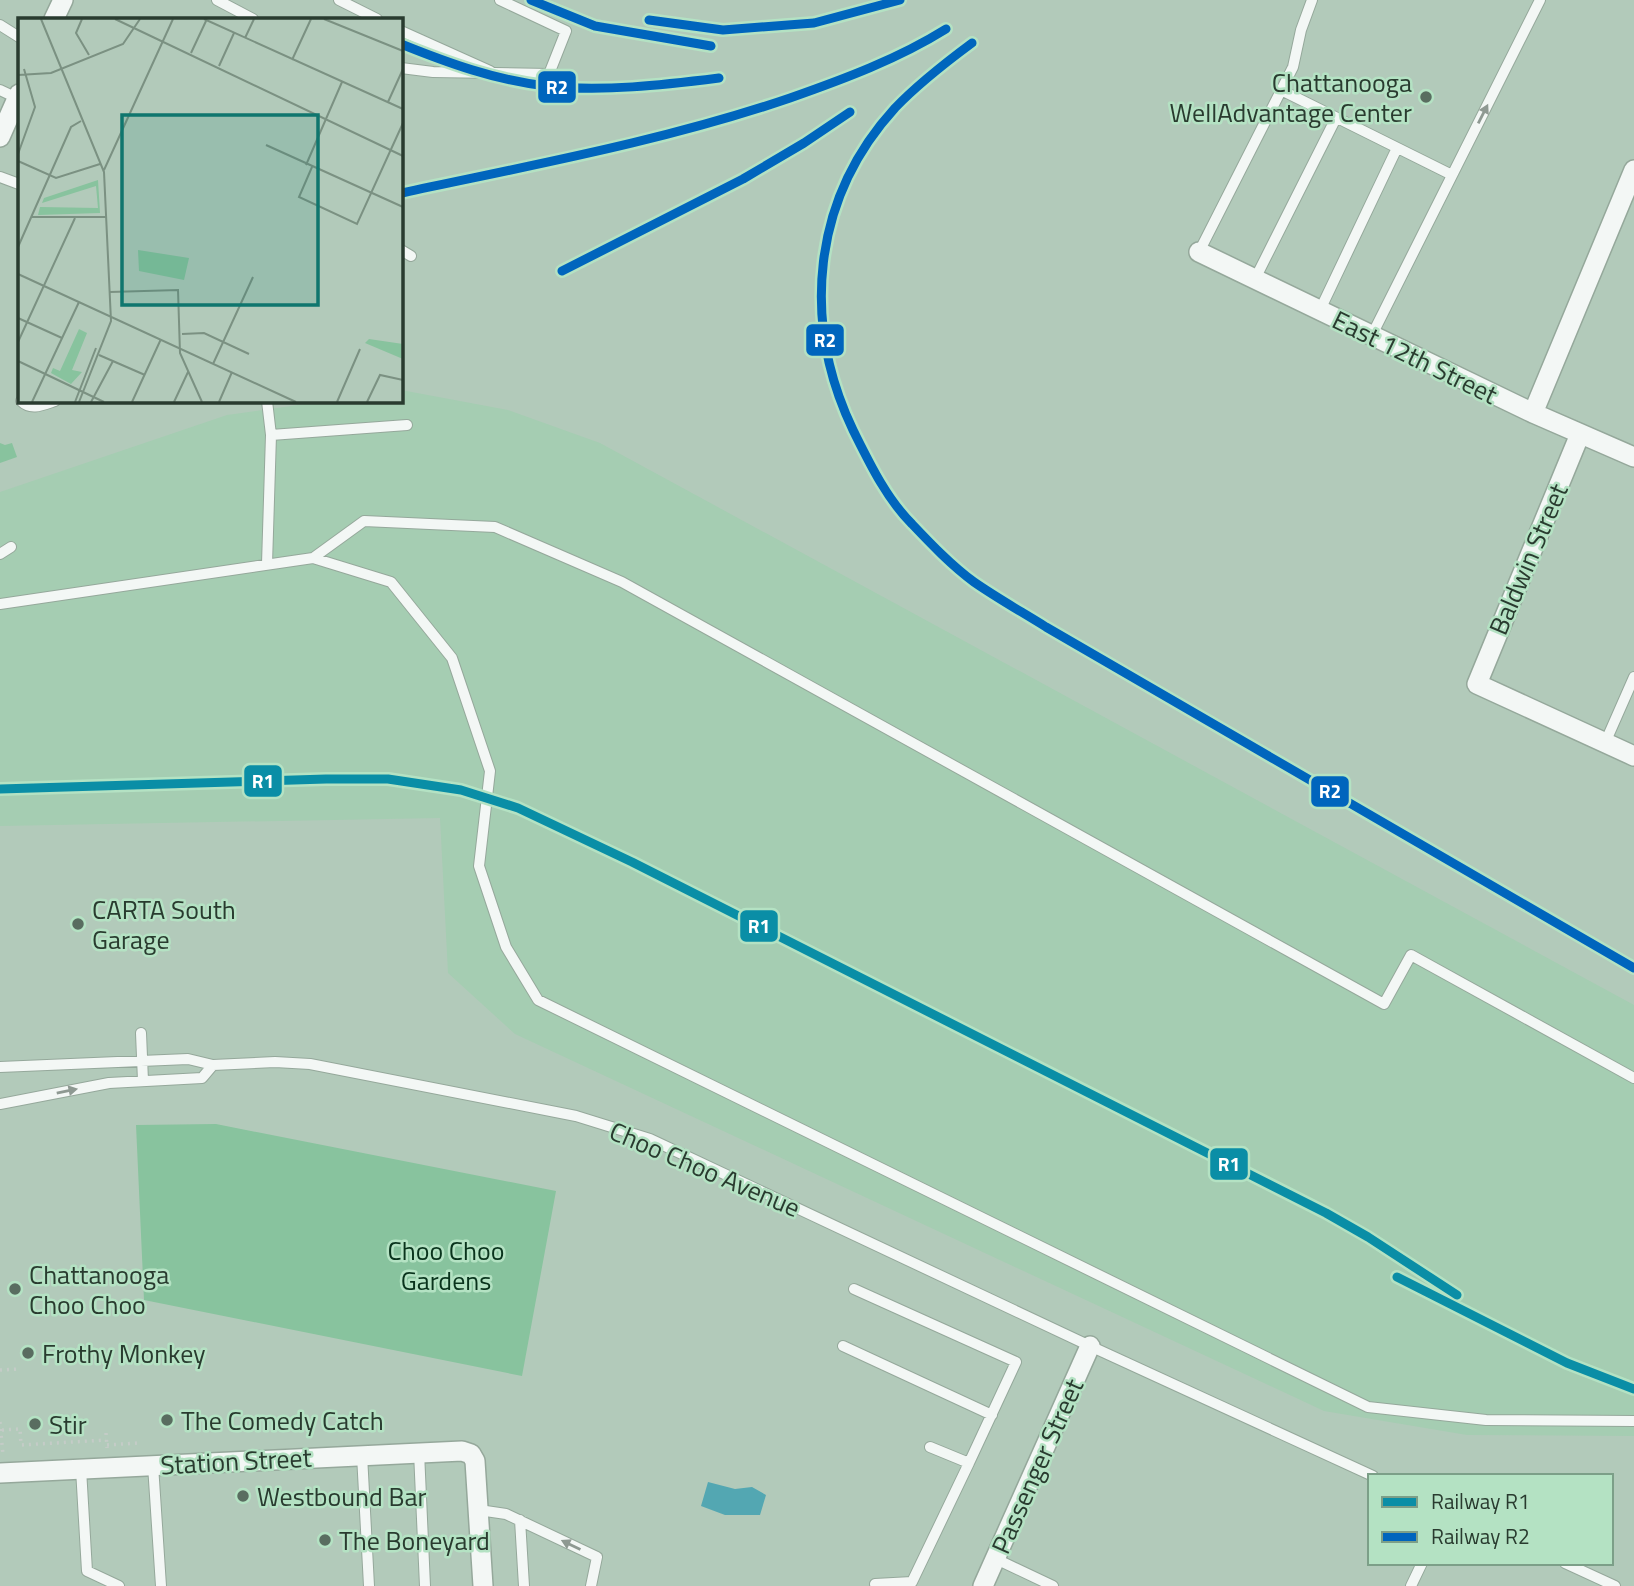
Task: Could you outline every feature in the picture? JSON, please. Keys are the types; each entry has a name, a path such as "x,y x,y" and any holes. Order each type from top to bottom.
{"street":[{"path":"54,18 63,0"},
{"path":"0,136 12,94"},
{"path":"1533,413 1634,170"},
{"name":"East 12th Street","path":"1199,252 1533,413 1634,457"},
{"name":"Baldwin Street","path":"1580,434 1476,684 1605,743"},
{"path":"1605,743 1634,756"},
{"name":"Passenger Street","path":"983,1586 1090,1346"},
{"name":"Station Street","path":"0,1473 450,1450 471,1454 477,1471 479,1510"},
{"path":"479,1510 484,1586"}],"lane":[{"path":"217,0 251,18"},
{"path":"339,0 375,18"},
{"path":"402,68 433,72 549,74 566,31 500,0"},
{"path":"1199,252 1293,67 1301,30 1312,0"},
{"path":"1372,335 1540,0"},
{"path":"0,25 18,36"},
{"path":"402,31 495,73"},
{"path":"1281,90 1452,175"},
{"path":"1255,279 1336,118"},
{"path":"1320,310 1397,148"},
{"path":"0,177 18,184"},
{"path":"402,251 411,256"},
{"path":"23,402 38,407 52,402"},
{"path":"267,402 271,435 267,564"},
{"path":"271,435 407,425"},
{"path":"313,558 364,521 495,527 622,582 1384,1004 1411,955 1634,1078"},
{"path":"0,554 11,547"},
{"path":"0,604 313,558 390,582 452,658 490,771 479,866 506,947 538,1000 1368,1407 1486,1420 1634,1421"},
{"path":"1605,743 1634,677"},
{"path":"141,1033 143,1081"},
{"name":"Choo Choo Avenue","path":"0,1067 188,1059 213,1065 275,1062 310,1064 576,1116 650,1139 1369,1474"},
{"name":"Choo Choo Avenue","path":"0,1104 101,1084 202,1078 213,1065"},
{"path":"854,1289 1016,1362 912,1582 875,1584"},
{"path":"844,1346 992,1415"},
{"path":"930,1447 969,1463"},
{"path":"419,1451 425,1586"},
{"path":"362,1455 369,1586"},
{"path":"153,1465 161,1586"},
{"path":"81,1469 87,1571 97,1581 119,1586"},
{"path":"479,1510 506,1514 597,1557 592,1586"},
{"path":"520,1520 524,1586"},
{"path":"996,1559 1047,1585"},
{"path":"1411,1586 1421,1565"},
{"path":"1569,1565 1615,1586"}],"path":[{"path":"0,1370 19,1369"},
{"path":"0,1422 2,1448"},
{"path":"2,1430 21,1429 21,1445 138,1443"},
{"path":"99,1450 107,1449 106,1433"}],"shaded area":[{"path":"402,390 508,410 600,443 1634,1005 1634,1436 1467,1435 1324,1411 515,1034 448,973 440,818 0,826 0,492 227,415 319,402 402,402"}],"green space":[{"path":"0,443 12,443 17,457 0,463"},
{"name":"Choo Choo Gardens","path":"216,1124 556,1191 522,1376 144,1300 136,1125"}],"water":[{"path":"708,1482 735,1489 752,1487 766,1495 760,1515 725,1515 701,1506"}],"rail line":[{"name":"R2","path":"531,0 595,26 711,46"},
{"name":"R2","path":"649,20 723,30 814,23 900,0"},
{"name":"R2","path":"402,193 598,151 742,113 870,68 946,29"},
{"name":"R2","path":"972,43 904,99 867,143 846,181 832,221 823,262 822,304 826,346 836,389 859,442 894,503 950,562 992,594 1634,968"},
{"name":"R2","path":"402,44 472,70 508,80 546,86 611,88 719,78"},
{"name":"R2","path":"562,271 743,179 850,112"},
{"name":"R1","path":"0,789 388,779 461,790 518,808 632,862 1326,1213 1457,1295"},
{"name":"R1","path":"1397,1277 1567,1363 1634,1389"}],"place":[{"name":"Chattanooga WellAdvantage Center","path":"1426,97"},
{"name":"CARTA South Garage","path":"78,924"},
{"name":"Chattanooga Choo Choo","path":"15,1289"},
{"name":"Frothy Monkey","path":"28,1353"},
{"name":"The Comedy Catch","path":"167,1420"},
{"name":"Stir","path":"35,1424"},
{"name":"Westbound Bar","path":"243,1496"},
{"name":"The Boneyard","path":"325,1540"}]}
